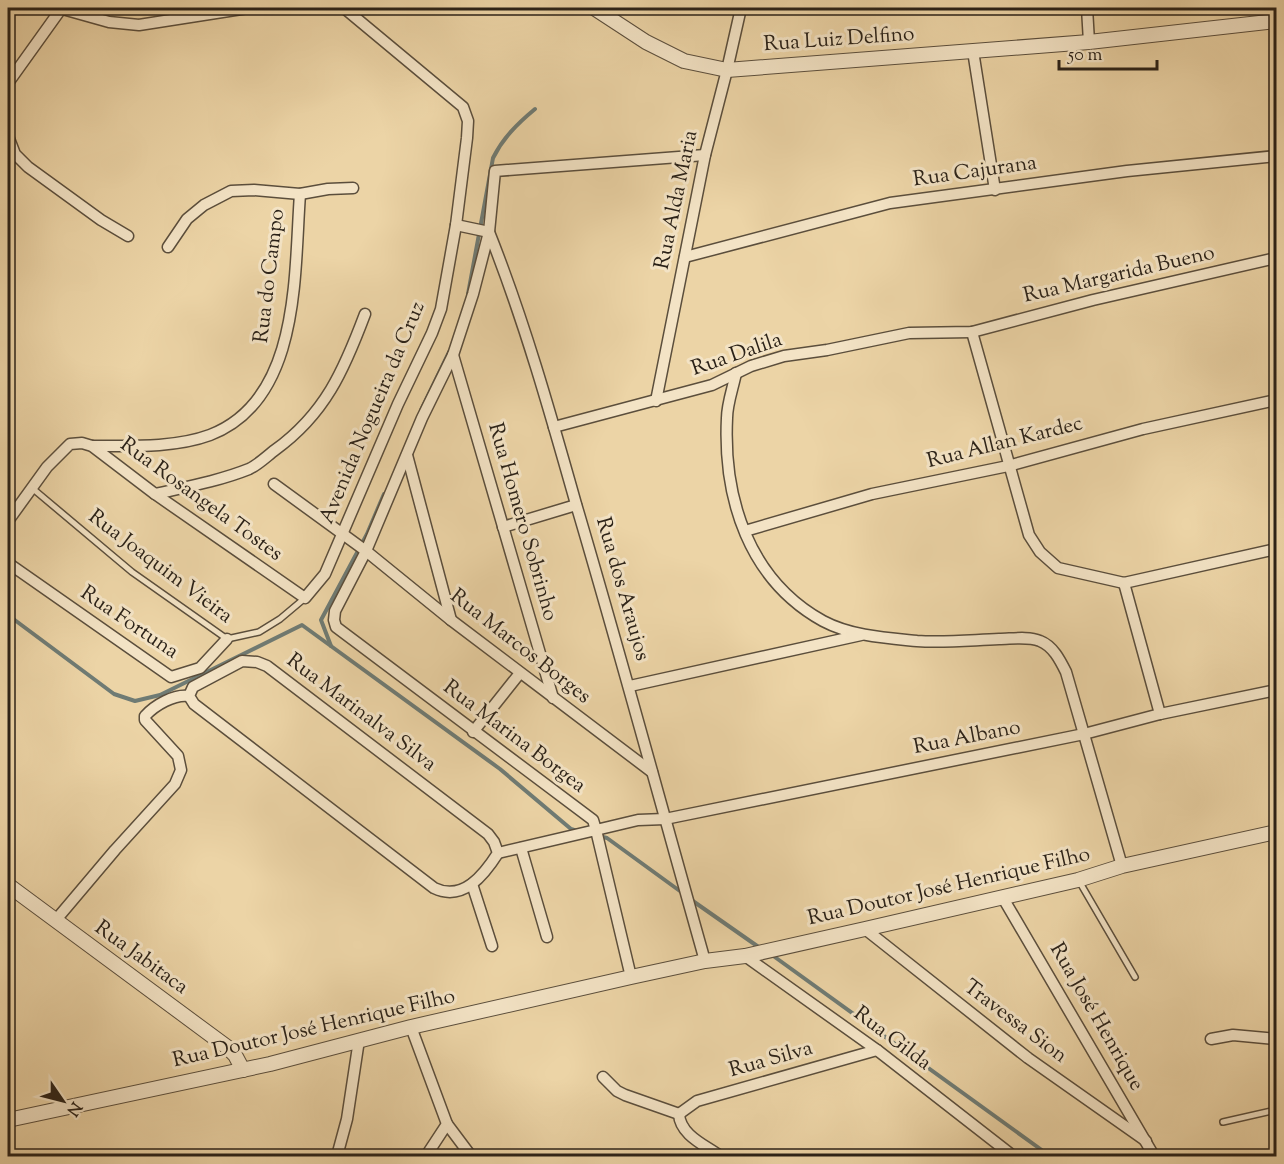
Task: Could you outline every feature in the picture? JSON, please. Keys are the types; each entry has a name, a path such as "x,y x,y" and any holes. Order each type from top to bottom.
{"street":[{"path":"8,83 60,8 108,22 139,25 248,8"},
{"name":"Avenida Nogueira da Cruz","path":"306,598 325,574 441,309 459,225 467,138 468,121 464,107 344,8"},
{"name":"Rua Luiz Delfino","path":"594,8 646,42 684,61 728,70 1089,42 1276,21"},
{"name":"Rua Alda Maria","path":"656,401 705,155 728,70 741,8"},
{"path":"1087,8 1089,42"},
{"path":"973,51 995,190"},
{"path":"8,136 15,154 28,167 101,220 128,236"},
{"path":"365,550 422,418 453,356 473,294 495,171 705,155"},
{"name":"Rua Cajurana","path":"685,256 890,203 1127,171 1276,156"},
{"name":"Rua do Campo","path":"168,247 187,219 204,205 231,191 254,190 300,194 328,189 353,188"},
{"name":"Rua do Campo","path":"92,446 149,446 209,435 238,421 266,389 285,343 290,315 300,194"},
{"path":"459,225 486,231"},
{"name":"Rua dos Araujos","path":"486,231 514,295 554,427 630,686 705,961"},
{"name":"Rua Margarida Bueno","path":"972,332 1082,302 1276,258"},
{"path":"155,494 218,479 251,468 291,438 310,420 338,379 365,314"},
{"path":"972,332 1029,535 1040,552 1058,568 1124,583 1276,549"},
{"name":"Rua Dalila","path":"554,427 712,385 751,366 784,356 827,350 909,333 972,332"},
{"name":"Rua Homero Sobrinho","path":"453,356 553,698"},
{"path":"736,373 727,417 730,489 745,531 761,565 799,604 824,622 862,635 919,641 1019,638 1039,640 1048,646 1058,657 1066,672 1122,866"},
{"name":"Rua Allan Kardec","path":"745,531 872,494 1008,466 1143,429 1276,400"},
{"name":"Rua Rosangela Tostes","path":"32,488 47,467 70,444 82,443 92,446 155,494 306,598"},
{"path":"406,455 451,620"},
{"name":"Rua Marcos Borges","path":"274,484 365,550 451,620 652,772"},
{"path":"8,521 32,488"},
{"path":"503,527 576,505"},
{"name":"Rua Marina Borgea","path":"365,550 335,611 336,627 593,820 592,834"},
{"name":"Rua Fortuna","path":"8,563 171,677 200,668 227,639"},
{"path":"1124,583 1160,714"},
{"path":"630,686 862,635"},
{"name":"Rua Marinalva Silva","path":"189,696 193,687 242,661 257,662 267,666 488,834 498,853"},
{"path":"473,732 520,673"},
{"name":"Rua Albano","path":"665,819 1083,734 1160,714 1276,690"},
{"path":"56,921 115,850 175,784 181,770 178,756 145,720 145,716 150,711 174,697 189,696 198,707 434,888 445,893 451,893 472,884 485,873 498,853 592,834 638,820 665,819"},
{"name":"Rua Doutor José Henrique Filho","path":"11,1116 243,1070 411,1027 705,961 766,952 1078,880 1122,866 1276,832"},
{"path":"592,834 631,977"},
{"path":"521,848 547,937"},
{"path":"472,884 492,946"},
{"name":"Rua Jabitaca","path":"8,885 227,1047 235,1055 243,1070"},
{"name":"Rua José Henrique","path":"1003,898 1154,1156"},
{"name":"Travessa Sion","path":"865,929 1028,1058 1146,1142"},
{"name":"Rua Gilda","path":"745,956 877,1050 1010,1154"},
{"path":"411,1027 447,1124 471,1156"},
{"path":"1211,1039 1233,1035 1276,1039"},
{"path":"336,1156 347,1119 359,1040"},
{"name":"Rua Silva","path":"679,1114 697,1101 877,1050"},
{"path":"603,1077 617,1091 625,1095 679,1114 683,1130 720,1156"},
{"path":"426,1156 447,1124"},
{"path":"996,1156 1010,1154"}],"lane":[{"name":"Rua Joaquim Vieira","path":"32,488 132,572 227,639 259,632 306,598"},
{"path":"1078,880 1135,976"},
{"path":"1223,1122 1276,1110"}],"waterway":[{"path":"468,294 493,158 511,132 535,109"},
{"path":"421,410 449,352"},
{"path":"331,646 321,620 367,534 384,494"},
{"path":"8,615 114,694 135,701 160,695 302,625 500,769 571,829 577,831"},
{"path":"599,836 607,838 684,894"},
{"path":"690,899 760,948"},
{"path":"772,955 1050,1156"}]}
